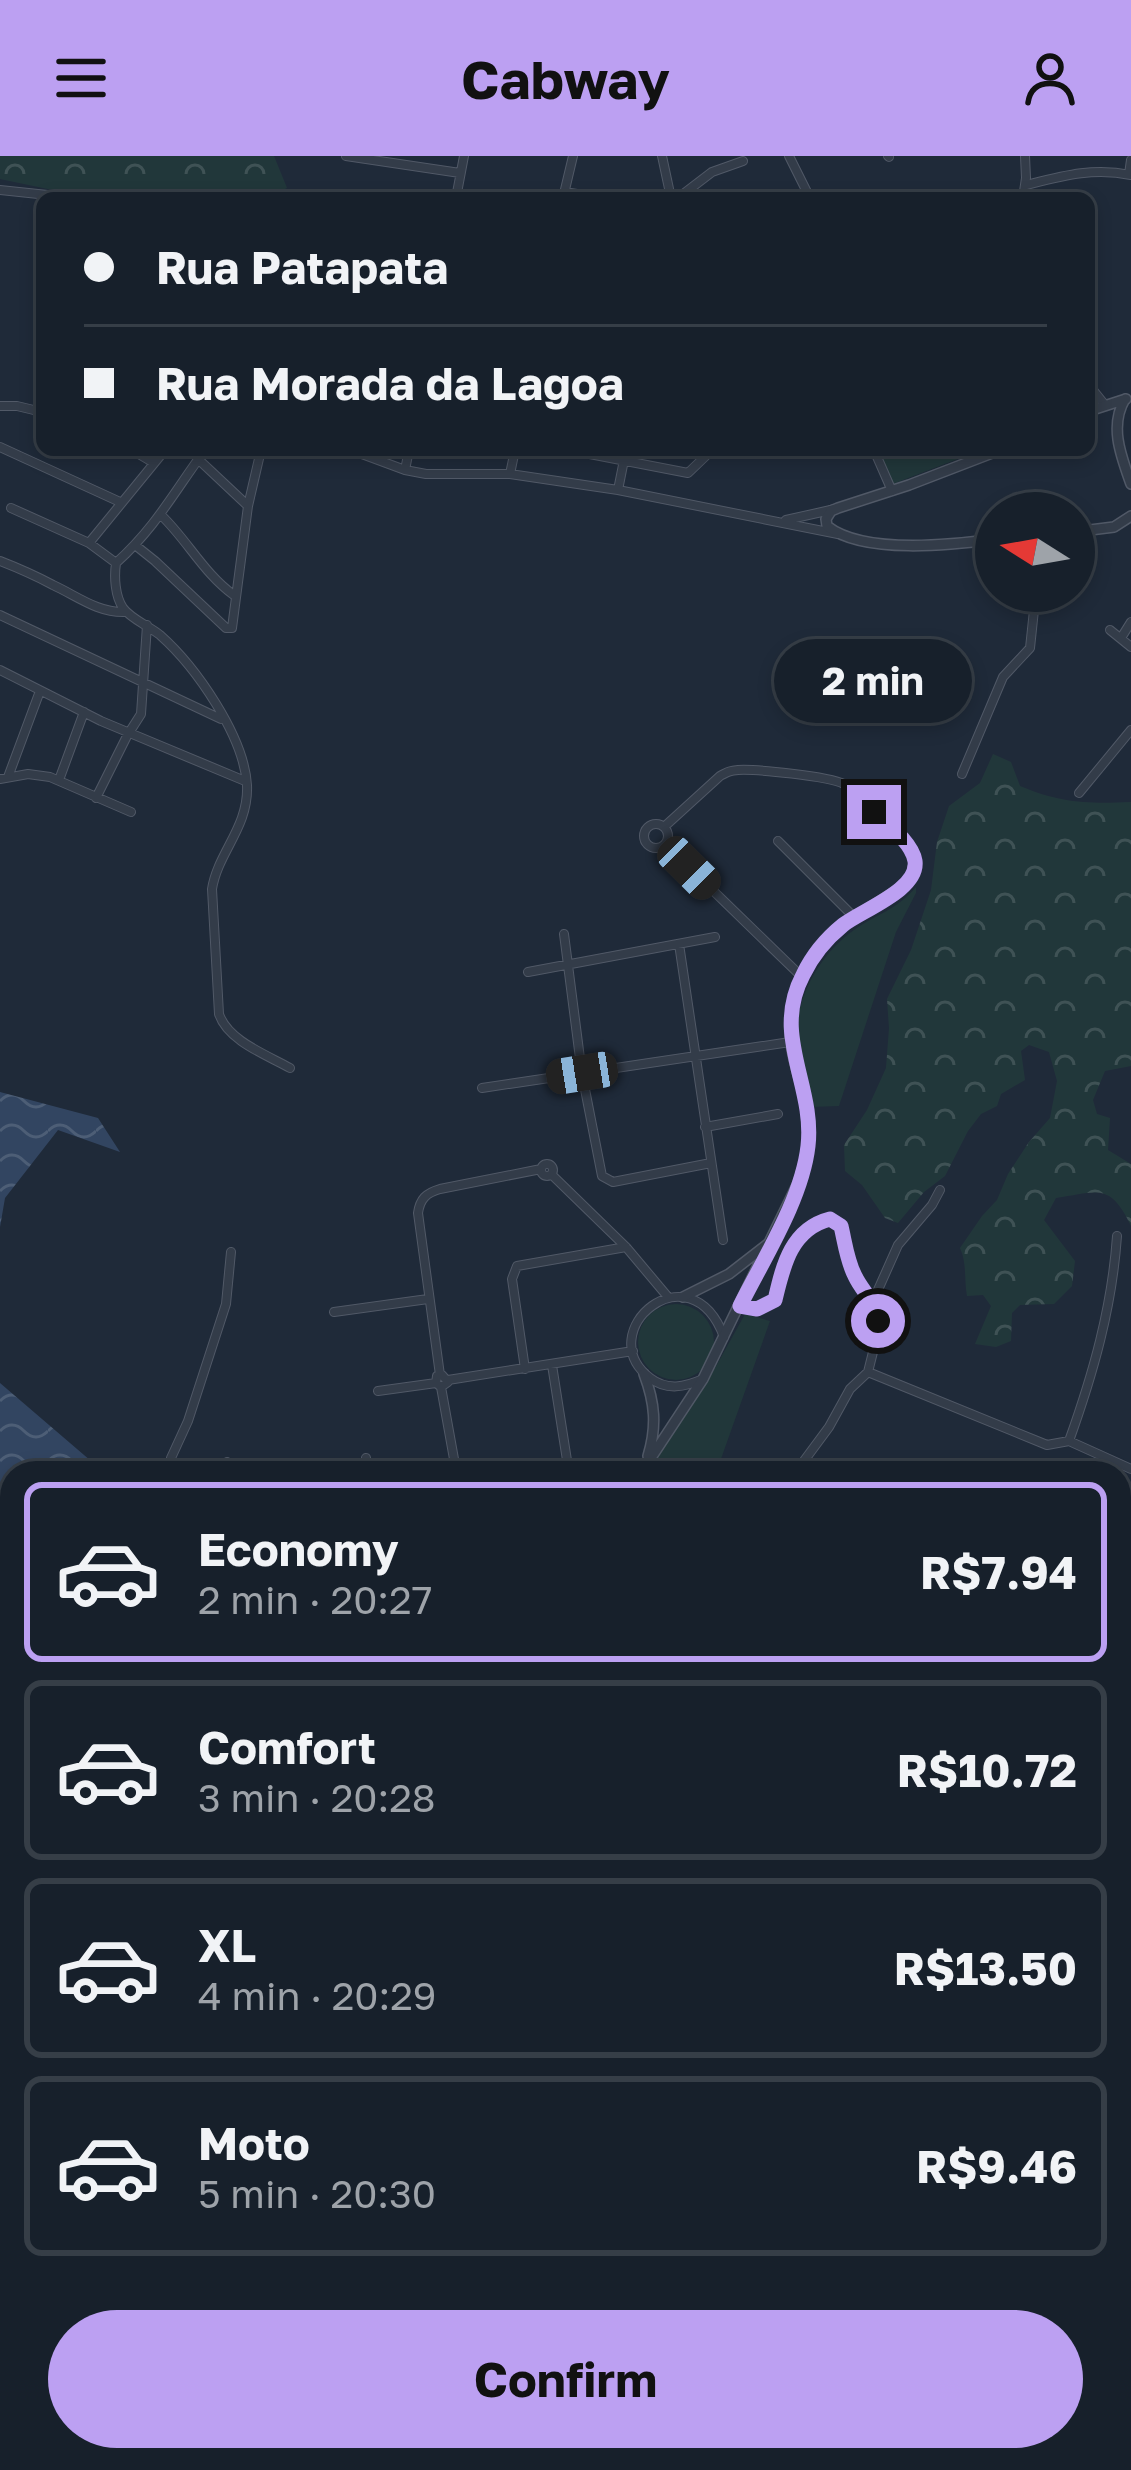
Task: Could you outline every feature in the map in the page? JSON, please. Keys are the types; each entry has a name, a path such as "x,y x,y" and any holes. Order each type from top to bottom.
{"street":[{"path":"346,156 460,173"},
{"path":"457,192 464,156"},
{"path":"565,192 573,156"},
{"path":"662,156 672,192"},
{"path":"789,156 807,192"},
{"path":"1024,192 1025,156"},
{"path":"1026,185 1076,172 1130,175 1131,160"},
{"path":"682,192 712,172 743,161"},
{"path":"0,190 36,194"},
{"path":"1095,393 1105,405"},
{"path":"1095,409 1128,398"},
{"path":"1128,398 1120,407 1117,428 1131,484"},
{"path":"0,406 36,411"},
{"path":"0,447 120,502"},
{"path":"142,456 154,463"},
{"path":"89,543 159,456"},
{"path":"126,612 116,587 116,563 160,515 200,456"},
{"path":"135,545 229,629 260,456"},
{"path":"367,456 426,474 510,474 618,490 895,544 975,541"},
{"path":"405,470 408,456"},
{"path":"510,474 513,456"},
{"path":"596,456 688,473 706,456"},
{"path":"618,490 625,456"},
{"path":"877,456 892,491"},
{"path":"778,522 892,491 984,456"},
{"path":"198,459 248,506"},
{"path":"11,508 89,543 116,563"},
{"path":"838,508 826,519 838,534"},
{"path":"160,515 216,583 236,597"},
{"path":"1095,529 1130,520"},
{"path":"0,561 103,610 126,612 147,625 190,666 224,721 239,750 247,782 240,828 212,889 219,1014 232,1033 290,1068"},
{"path":"962,774 1003,677 1030,648 1034,612"},
{"path":"0,615 224,721"},
{"path":"1121,638 1131,622"},
{"path":"96,798 139,722 147,625"},
{"path":"1110,630 1131,647"},
{"path":"0,670 247,782"},
{"path":"4,778 40,692"},
{"path":"59,780 84,712"},
{"path":"1079,794 1131,730"},
{"path":"649,1461 704,1379 800,1181 808,1118 790,1042 790,1017 802,976 829,938 910,880 915,861 899,836 850,787 836,781 728,772 664,827"},
{"path":"4,778 33,774 59,780 131,812"},
{"path":"664,827 655,825 645,835 651,847 665,844"},
{"path":"664,827 665,844"},
{"path":"778,841 855,918"},
{"path":"665,844 802,976"},
{"path":"564,934 582,1073 605,1179 613,1182 711,1163"},
{"path":"528,972 715,937"},
{"path":"679,944 723,1240"},
{"path":"482,1088 790,1042"},
{"path":"705,1126 778,1114"},
{"path":"454,1459 418,1213 424,1197 440,1189 541,1169 545,1176 552,1174 626,1247 668,1297"},
{"path":"873,1301 898,1245 940,1190"},
{"path":"740,1306 757,1309 775,1300 788,1252 811,1226 830,1219 841,1226 851,1268 877,1313 877,1336 868,1372 850,1389 804,1461"},
{"path":"1069,1442 1104,1327 1117,1236"},
{"path":"683,1297 729,1274 773,1240"},
{"path":"525,1369 512,1280 518,1266 626,1247"},
{"path":"171,1461 226,1304 231,1252"},
{"path":"645,1461 655,1423 652,1397 633,1351 639,1317 668,1297 683,1297 710,1310 724,1339"},
{"path":"334,1312 428,1299"},
{"path":"378,1391 633,1351"},
{"path":"552,1365 567,1461"},
{"path":"868,1372 1047,1445 1069,1442 1114,1461"},
{"path":"644,1374 673,1387 704,1379"},
{"path":"366,1457 367,1461"}],"green space":[{"path":"0,156 274,156 287,188 279,192 62,192 0,179"},
{"path":"872,456 965,456 885,487"},
{"path":"993,754 1011,762 1020,786 1034,792 1074,801 1131,802 1131,1066 1105,1071 1093,1100 1097,1114 1110,1118 1108,1150 1131,1164 1131,1226 1116,1202 1101,1193 1056,1198 1044,1220 1075,1261 1072,1286 1054,1304 1020,1305 1012,1313 1011,1341 996,1347 975,1344 991,1306 983,1295 967,1296 960,1248 997,1200 1029,1142 1050,1118 1057,1081 1049,1052 1029,1045 1021,1051 1025,1080 981,1114 945,1176 898,1223 885,1218 862,1185 845,1171 844,1145 886,1068 887,999 911,950 931,890 937,842 949,806 980,783"},
{"path":"916,887 896,932 839,1106 812,1107 797,1035 809,984 841,941"},
{"path":"676,1304 703,1315 714,1342 703,1369 676,1380 649,1369 638,1342 649,1315"},
{"path":"745,1314 770,1321 720,1461 653,1461"}],"water":[{"path":"0,1092 98,1118 120,1152 58,1130 5,1198 0,1227"},
{"path":"0,1383 91,1461 0,1461"}],"route":[{"path":"874,812 912,853 914,872 897,892 845,923 802,976 790,1017 790,1042 808,1118 806,1162 740,1306 757,1309 775,1300 788,1252 811,1226 830,1219 841,1226 851,1268 876,1306 878,1321"}]}
